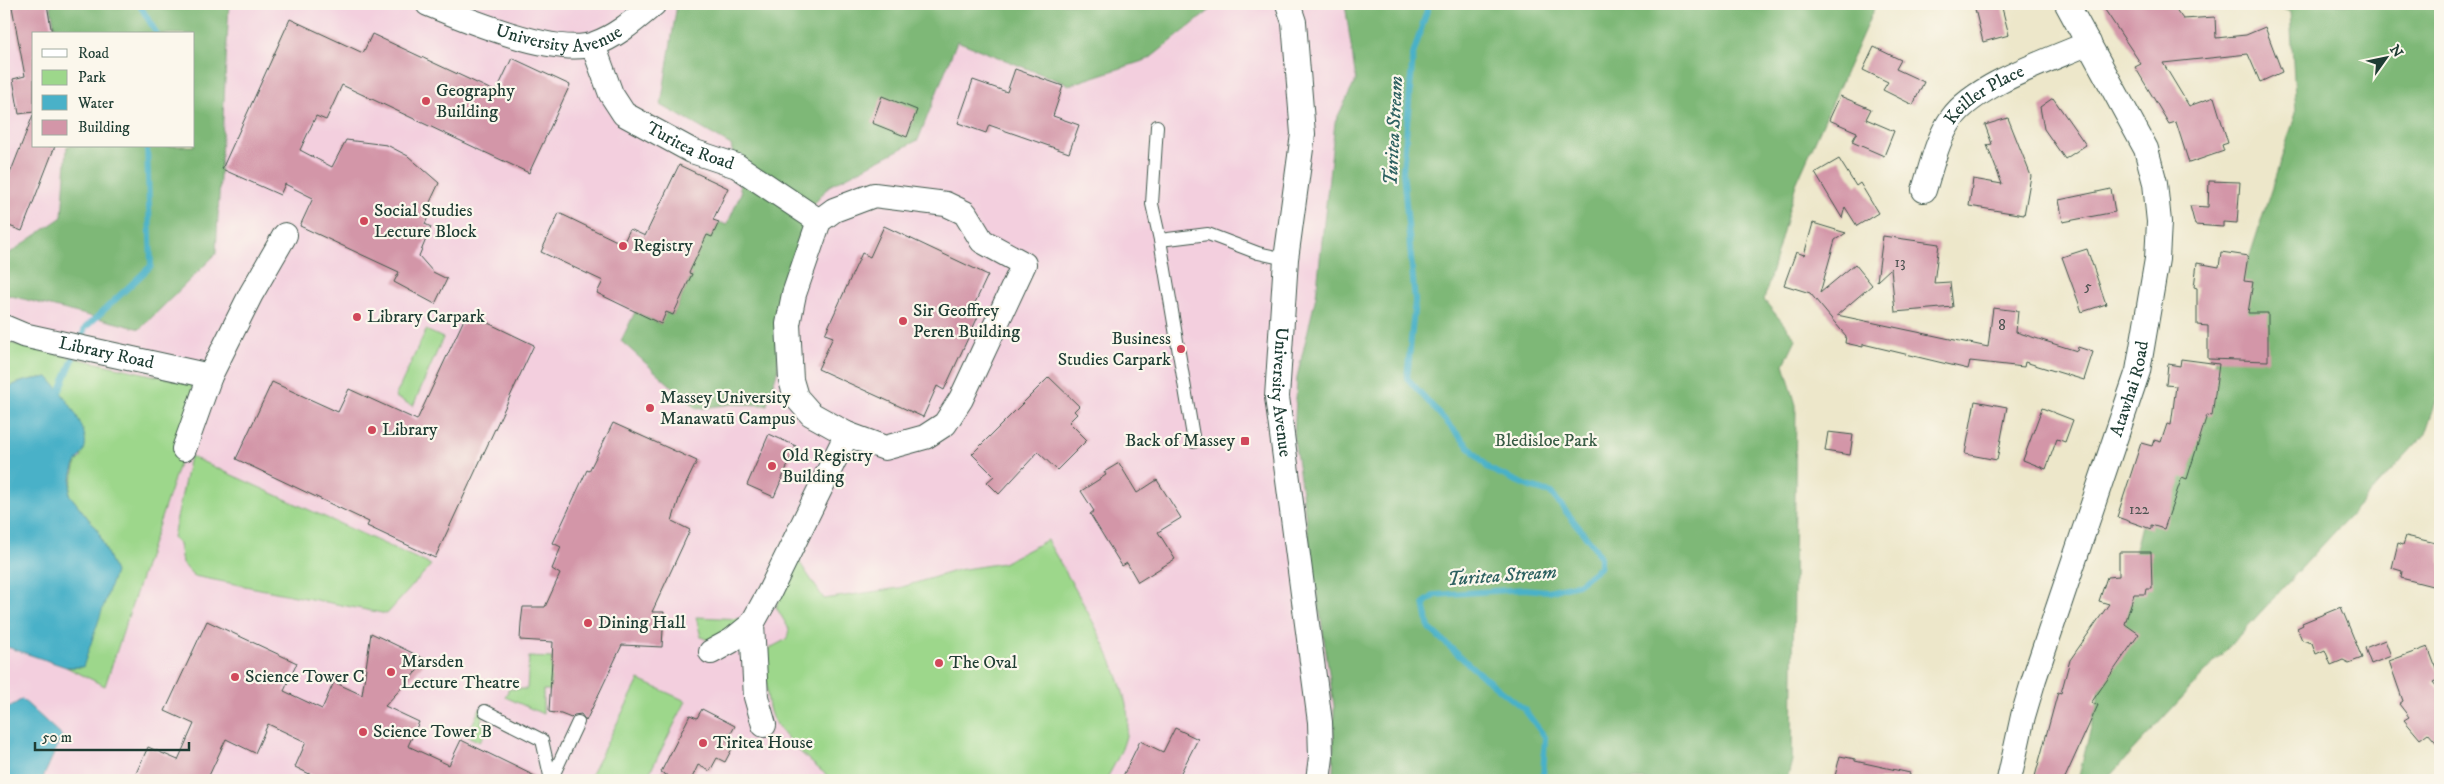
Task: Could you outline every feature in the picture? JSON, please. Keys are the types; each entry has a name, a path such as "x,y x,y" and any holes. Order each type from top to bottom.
{"street":[{"name":"University Avenue","path":"428,4 487,28 551,44 593,45 626,26 654,4"},
{"name":"University Avenue","path":"1288,4 1294,22 1302,134 1286,259 1277,397 1320,722 1321,758 1318,780"},
{"name":"Atawhai Road","path":"2009,780 2023,716 2034,679 2138,371 2157,259 2159,222 2155,183 2146,149 2067,4"},
{"name":"Keiller Place","path":"1924,190 1940,140 1952,117 1970,99 2012,77 2089,43"},
{"name":"Turitea Road","path":"593,45 611,94 624,114 692,151 737,166 819,222"},
{"path":"874,196 946,204 965,213 982,241 1024,264 961,399 945,424 925,437 884,448 847,434 811,414 796,397 791,380 788,324 794,294 819,222 834,210 874,196"},
{"path":"184,449 210,376 251,294 285,235"},
{"name":"Library Road","path":"4,327 23,336 210,376"},
{"path":"711,652 731,641 752,624 774,585 847,434"},
{"path":"752,624 756,697 764,724"}],"lane":[{"path":"1157,126 1152,204 1160,240 1194,442"},
{"path":"1160,240 1208,234 1258,253 1286,259"},
{"path":"486,711 542,740 551,780"},
{"path":"551,780 578,722"}],"shaded area":[{"name":"Massey University Manawatū Campus","path":"4,4 1345,4 1356,80 1335,122 1316,296 1297,377 1294,439 1334,706 1333,780 4,780"}],"green space":[{"path":"50,4 229,4 216,254 140,329 4,294 4,257 62,217 67,148 195,148 195,32 56,32"},
{"path":"677,4 1218,4 1149,59 1069,85 957,41 918,140 829,186 801,220 806,224 778,336 778,369 767,405 731,404 697,409 621,341 635,312 660,324 666,312 673,315 692,275 685,271 707,235 712,237 719,222 727,225 741,193 731,145 661,105"},
{"name":"Bledisloe Park","path":"1345,4 1876,4 1796,184 1764,300 1796,339 1784,364 1796,405 1792,760 1787,780 1333,780 1334,706 1294,439 1297,377 1316,296 1335,122 1356,80"},
{"path":"2272,4 2440,4 2440,389 2425,434 2106,780 2078,780 2146,505 2168,509 2296,113 2290,12"},
{"path":"426,330 443,338 413,406 395,397"},
{"path":"4,340 20,346 193,384 184,449 105,686 66,667 83,667 98,531 69,494 76,463 82,457 48,377 18,383 7,389 4,393"},
{"path":"190,456 431,565 387,614 194,576 182,563 179,544 173,537"},
{"name":"The Oval","path":"1047,540 1085,607 1112,663 1122,689 1127,712 1126,738 1106,780 834,780 818,768 785,736 773,719 767,695 766,650 787,639 789,629 776,607 798,560 824,599 899,588 958,570 1003,563"},
{"path":"696,617 743,619 714,643 701,637"},
{"path":"529,657 552,658 550,690 543,690 543,714 505,697 509,689 527,689"},
{"path":"639,680 686,701 646,780 588,780"},
{"path":"480,708 485,711 481,722 488,726 480,742 467,736"}],"water":[{"path":"48,377 73,409 83,429 85,439 84,450 73,470 69,494 98,531 115,572 83,667 66,667 4,646 4,620 7,611 4,603 4,393 7,389 18,383"},
{"path":"22,699 62,736 42,780 4,780 4,711"}],"building":[{"path":"28,4 47,4 52,32 32,32 32,112 19,114 13,79 25,76 12,7"},
{"path":"1983,4 2001,4 2009,35 1983,42 1975,9 1984,7"},
{"path":"2101,4 2172,4 2183,19 2215,17 2216,38 2246,35 2265,27 2282,72 2260,82 2248,54 2163,63 2189,106 2214,97 2228,143 2222,145 2224,151 2189,163 2176,122 2169,124 2135,67 2141,64"},
{"path":"290,19 363,53 372,34 496,92 512,58 570,85 529,173 342,85 326,120 316,116 300,150 332,167 346,140 387,145 408,156 439,183 424,215 428,217 425,224 431,227 419,256 433,272 447,279 435,304 394,282 399,272 300,226 313,198 285,184 280,195 222,169"},
{"path":"1874,47 1901,60 1896,69 1924,82 1913,105 1883,90 1888,82 1863,70"},
{"path":"1015,69 1063,86 1053,116 1079,125 1069,153 989,125 986,133 958,123 973,80 1007,92"},
{"path":"882,96 917,110 907,137 872,123"},
{"path":"1840,96 1871,109 1866,119 1894,131 1884,156 1852,142 1857,132 1829,120"},
{"path":"2053,98 2086,145 2065,159 2044,129 2040,107"},
{"path":"32,118 32,148 54,148 22,231 4,224 4,189"},
{"path":"2008,118 2031,176 2024,215 1969,206 1973,179 2002,184 1987,145 1992,144 1985,125"},
{"path":"1839,159 1856,186 1860,183 1878,213 1857,226 1845,207 1842,218 1815,173"},
{"name":"Registry","path":"679,165 728,188 713,220 719,222 712,237 707,235 689,273 692,274 673,315 666,312 661,324 597,293 603,281 541,252 559,213 623,244 630,229 645,236"},
{"path":"2209,181 2240,182 2237,223 2223,222 2223,227 2195,225 2190,206 2208,207"},
{"path":"2111,189 2115,212 2063,222 2059,200"},
{"path":"1813,223 1846,233 1835,240 1820,293 1855,264 1872,285 1837,315 1988,347 1993,308 2018,311 2016,332 2077,351 2078,347 2093,352 2084,380 2025,362 2024,367 1970,361 1968,369 1863,344 1863,347 1845,343 1846,336 1810,293 1784,285 1796,252 1804,255"},
{"name":"Sir Geoffrey Peren Building","path":"884,226 988,275 974,305 982,308 944,390 937,386 923,417 818,369 833,337 825,334 862,253 870,257"},
{"path":"1883,236 1939,244 1934,283 1950,282 1953,307 1895,312 1891,268 1877,281"},
{"path":"2087,249 2106,304 2082,312 2062,257"},
{"path":"2221,252 2248,256 2244,281 2253,282 2248,313 2268,313 2268,361 2208,359 2208,326 2197,325 2197,288 2194,287 2197,263 2219,267"},
{"name":"Library","path":"467,313 534,345 435,558 367,526 369,522 236,459 272,382 338,412 349,389 417,420"},
{"path":"2181,359 2219,364 2212,416 2207,415 2187,479 2182,477 2164,529 2151,525 2151,529 2117,517 2141,443 2152,446 2154,440 2161,442 2167,424 2171,425 2176,386 2166,385 2168,364 2180,366"},
{"path":"1049,377 1079,406 1074,411 1077,414 1069,422 1087,440 1057,470 1038,452 999,494 987,482 994,476 972,454"},
{"path":"1975,401 2007,407 1997,460 1965,454"},
{"path":"2042,408 2073,420 2065,442 2057,439 2046,469 2023,460"},
{"path":"613,423 697,461 680,496 672,521 690,530 652,612 664,612 662,647 622,645 586,721 581,714 574,715 571,718 549,712 553,642 520,640 521,623 523,607 545,607 560,574 552,569 561,547 553,543 587,470 589,471"},
{"path":"1828,432 1853,435 1850,455 1825,451"},
{"name":"Old Registry Building","path":"769,434 796,446 774,497 747,485"},
{"path":"1119,463 1137,493 1157,480 1181,518 1158,532 1175,559 1138,582 1127,563 1122,566 1090,514 1094,511 1081,491 1106,475 1104,472"},
{"path":"2406,536 2440,544 2440,588 2401,578 2402,571 2392,568 2398,543 2403,545"},
{"path":"2119,552 2151,552 2152,589 2147,589 2146,594 2134,594 2125,624 2139,634 2091,703 2098,705 2064,780 2034,780 2058,692 2061,693 2070,660 2109,604 2099,601 2107,577 2119,576"},
{"path":"2341,607 2362,658 2349,663 2343,660 2331,665 2325,650 2316,654 2312,643 2302,640 2297,628 2303,625 2302,623"},
{"path":"207,621 297,663 284,691 322,709 334,682 362,695 371,633 427,660 385,706 419,722 408,746 449,765 461,740 543,780 322,780 295,767 306,742 268,724 255,753 226,739 207,780 133,780 148,747 178,760 194,724 165,711"},
{"path":"2385,640 2391,656 2371,664 2365,648"},
{"path":"2428,647 2440,679 2433,682 2440,691 2440,747 2428,733 2420,739 2404,720 2409,717 2399,704 2403,701 2389,661"},
{"name":"Tiritea House","path":"702,709 735,726 727,741 734,745 725,762 717,758 710,771 698,765 691,780 666,780 668,776 661,772 690,715 697,718"},
{"path":"1175,728 1198,739 1177,780 1121,780 1140,741 1163,752"},
{"path":"1840,756 1910,773 1909,780 1834,780"}],"waterway":[{"path":"139,4 156,32"},
{"name":"Turitea Stream","path":"1429,4 1413,55 1403,171 1415,301 1407,378 1489,469 1530,487 1551,493 1593,545 1600,557 1600,567 1578,584 1548,591 1524,589 1435,595 1424,603 1429,628 1474,669 1524,709 1545,737 1543,780"},
{"path":"82,336 85,328 151,266 147,148"},
{"path":"60,390 73,359"}],"place":[{"name":"Geography Building","path":"426,101"},
{"name":"Social Studies Lecture Block","path":"364,221"},
{"name":"Registry","path":"623,246"},
{"name":"Library Carpark","path":"357,317"},
{"name":"Sir Geoffrey Peren Building","path":"903,321"},
{"name":"Business Studies Carpark","path":"1181,349"},
{"name":"Massey University Manawatū Campus","path":"650,408"},
{"name":"Library","path":"372,430"},
{"name":"Back of Massey","path":"1245,441"},
{"name":"Old Registry Building","path":"772,466"},
{"name":"Dining Hall","path":"588,623"},
{"name":"The Oval","path":"939,663"},
{"name":"Marsden Lecture Theatre","path":"391,672"},
{"name":"Science Tower C","path":"235,677"},
{"name":"Science Tower B","path":"363,732"},
{"name":"Tiritea House","path":"703,743"}]}
